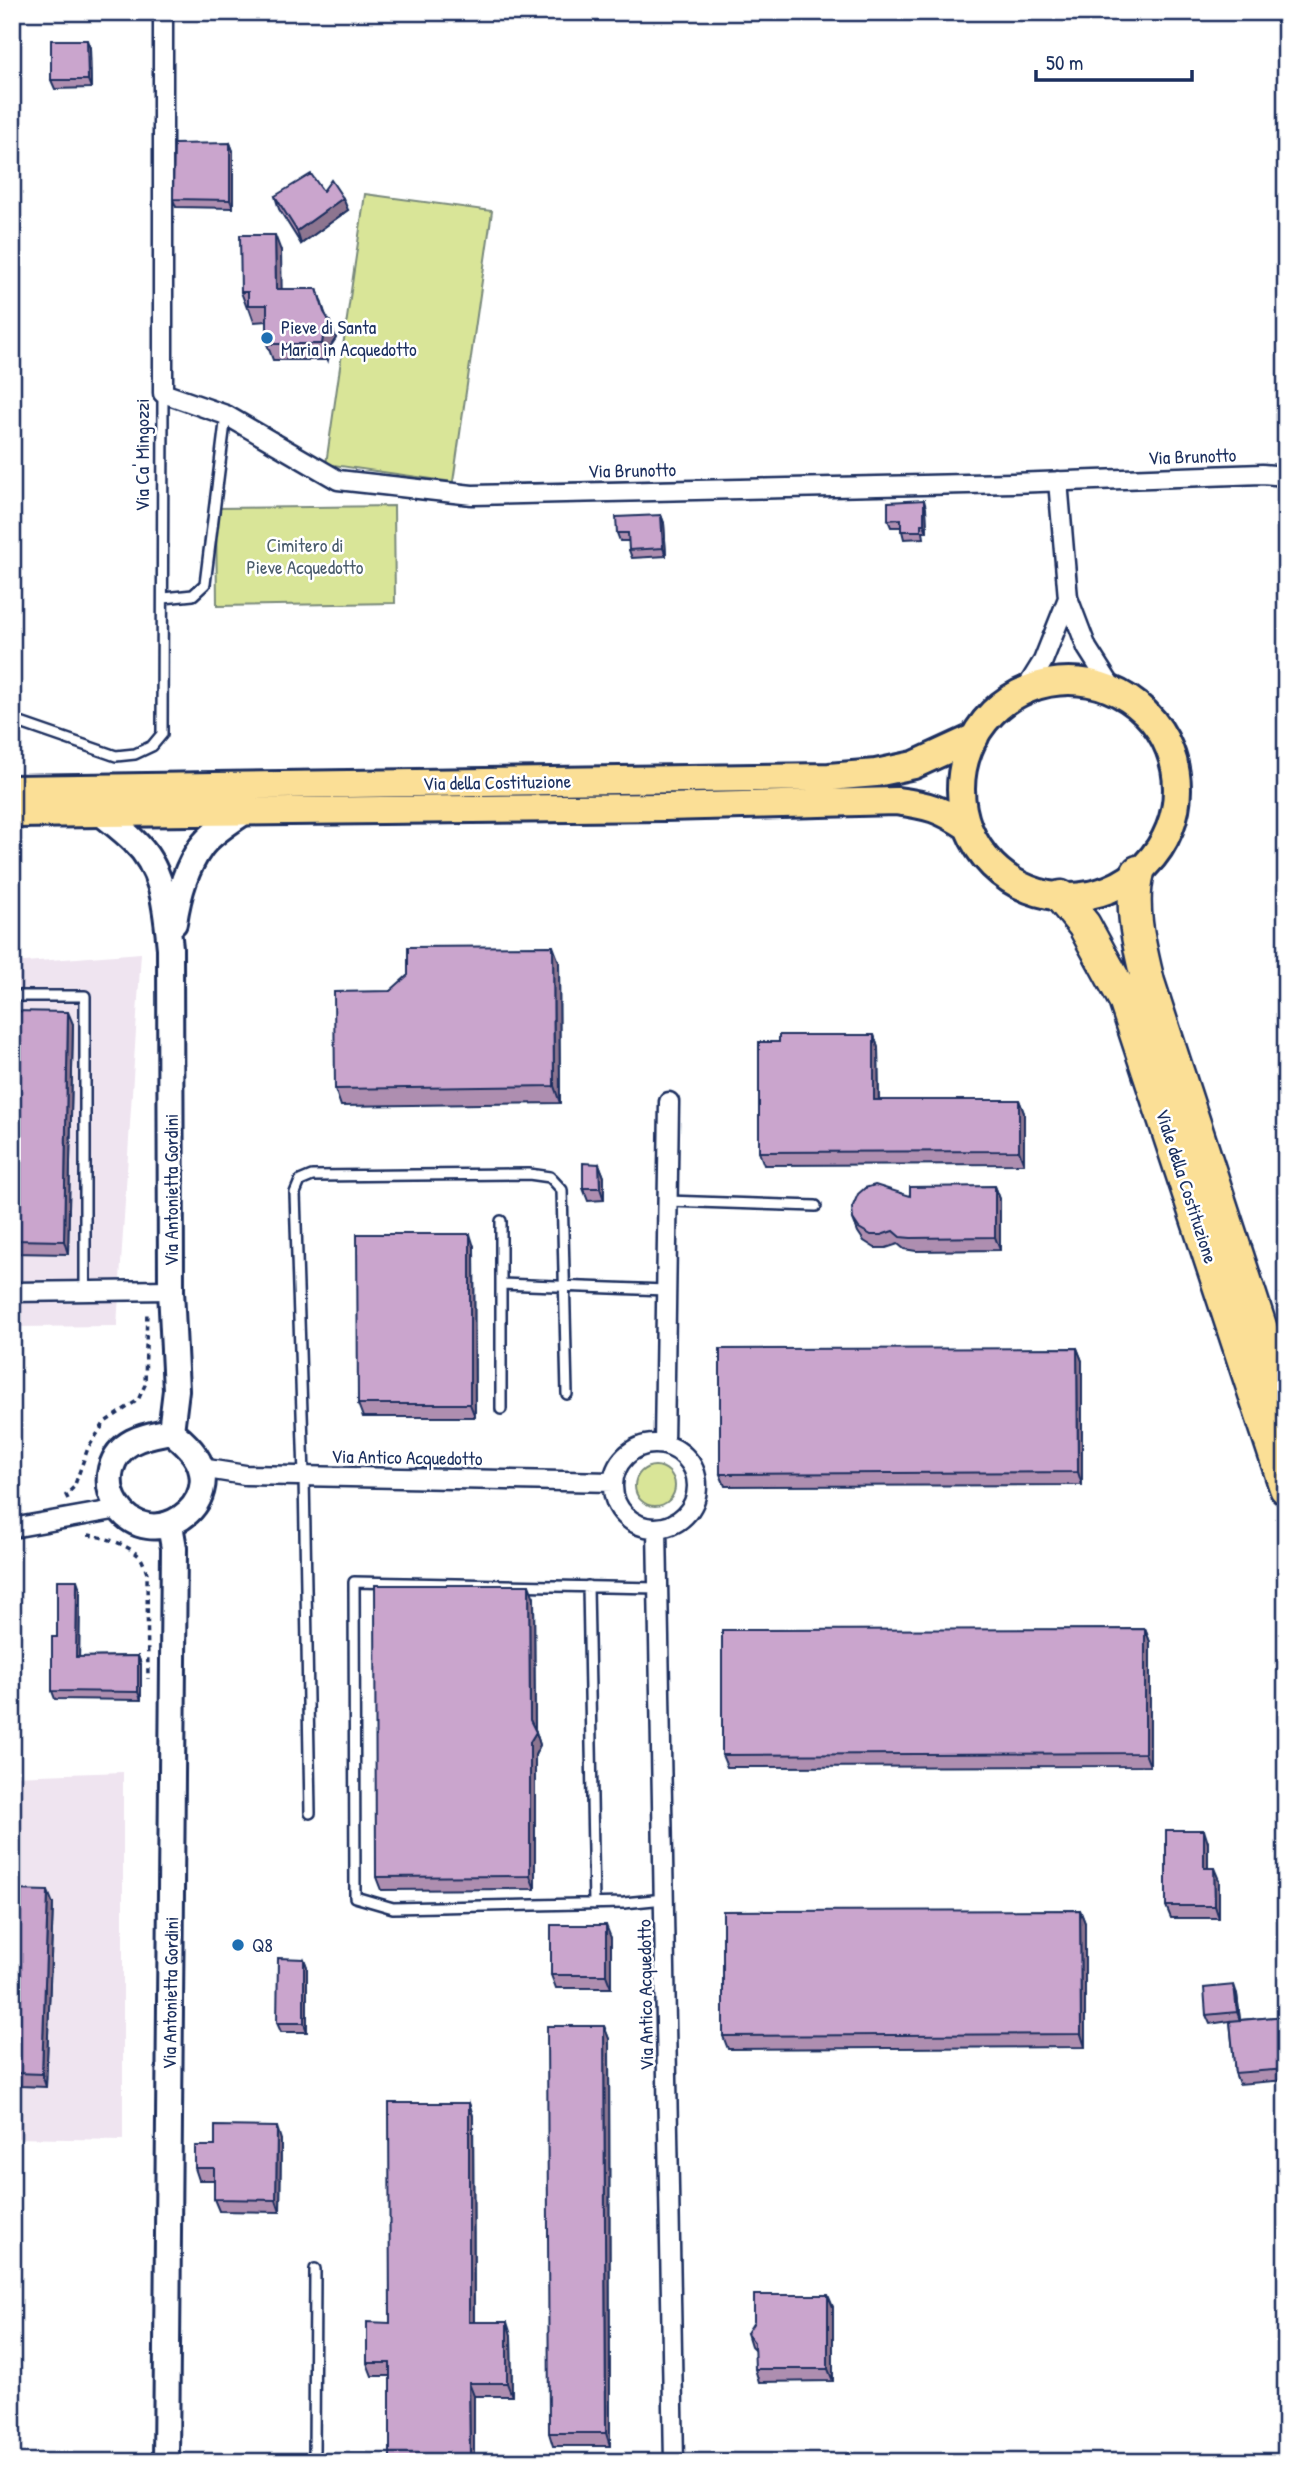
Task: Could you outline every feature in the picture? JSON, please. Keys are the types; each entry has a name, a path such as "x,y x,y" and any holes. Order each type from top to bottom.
{"highway":[{"name":"Viale della Costituzione","path":"1138,872 1134,887 1136,914 1148,982 1286,1406"},
{"name":"Viale della Costituzione","path":"1061,897 1084,925 1125,1000 1286,1488"}],"main road":[{"path":"1068,681 1091,683 1113,690 1144,709 1166,738 1177,773 1176,810 1170,828 1162,844 1138,872 1121,884 1102,892 1061,897 1027,888 998,870 986,858 968,827 963,810 962,782 967,754 975,737 996,709 1025,690 1046,683 1068,681"},
{"name":"Via della Costituzione","path":"12,789 829,777 876,773 914,765 975,737"},
{"path":"12,814 665,807 896,801 926,804 968,827"}],"street":[{"name":"Via Ca' Mingozzi","path":"163,12 163,393"},
{"name":"Via Brunotto","path":"163,393 226,415 338,481 471,495 1262,474 1286,476"},
{"path":"1058,481 1068,598 1087,648 1113,690"},
{"path":"1025,690 1043,661 1068,598"},
{"name":"Via Antonietta Gordini","path":"100,813 136,843 154,869 164,897 170,948"},
{"name":"Via Antonietta Gordini","path":"171,1431 176,1390 160,1291 170,948 178,899 188,870 202,845 244,813"},
{"path":"664,1445 668,1102"},
{"path":"12,1292 160,1291"},
{"path":"171,1431 195,1455 201,1468 200,1496 183,1518 170,1524 146,1526 136,1522 119,1508 110,1488 112,1465 118,1454 135,1439 171,1431"},
{"path":"650,1444 664,1445 687,1458 694,1470 696,1496 691,1508 682,1518 657,1528 643,1527 620,1510 614,1496 613,1482 617,1468 625,1456 636,1448 650,1444"},
{"name":"Via Antico Acquedotto","path":"201,1468 245,1475 613,1482"},
{"path":"12,1528 119,1508"},
{"name":"Via Antonietta Gordini","path":"166,2462 174,1562 170,1524"},
{"name":"Via Antico Acquedotto","path":"657,1528 674,2462"}],"lane":[{"name":"Via Ca' Mingozzi","path":"12,720 116,756 135,754 152,746 162,734 163,393"},
{"path":"164,598 193,595 205,584 226,415"},
{"path":"12,996 85,996 85,1291"},
{"path":"310,1813 304,1476 295,1192 300,1181 312,1176 528,1174 550,1177 562,1190 567,1394"},
{"path":"667,1201 816,1206"},
{"path":"501,1221 501,1409"},
{"path":"501,1284 666,1290"},
{"path":"658,1588 354,1582 355,1897 393,1908 594,1904 664,1899"},
{"path":"588,1586 594,1904"},
{"path":"314,2462 315,2269"}],"path":[{"path":"148,1684 147,1573 141,1558 106,1537 84,1535 66,1495 74,1487 88,1448 105,1422 138,1401 145,1385 160,1291"}],"shaded area":[{"path":"141,953 117,1326 12,1327 12,963"},
{"path":"123,1772 123,2140 12,2138 12,1776"}],"green space":[{"path":"365,194 492,211 453,482 326,464"},
{"name":"Cimitero di Pieve Acquedotto","path":"394,506 395,603 217,606 216,508"},
{"path":"655,1466 663,1467 669,1472 674,1478 674,1494 669,1500 663,1505 655,1506 647,1505 641,1500 636,1494 635,1486 636,1478 641,1472 647,1467"}],"building":[{"path":"51,40 87,40 88,80 51,80"},
{"path":"230,143 230,200 173,199 174,144"},
{"path":"311,174 323,191 331,180 343,198 297,231 275,196"},
{"path":"240,235 275,235 276,289 317,289 330,322 324,330 322,344 267,344 267,305 248,305 248,292 241,292"},
{"path":"924,500 924,524 921,524 921,531 901,531 901,519 888,520 888,502"},
{"path":"661,515 663,548 629,550 628,533 617,533 616,517"},
{"path":"553,946 554,1086 335,1089 334,992 390,991 408,975 408,947"},
{"path":"12,1011 68,1012 64,1241 12,1240"},
{"path":"779,1035 874,1035 874,1100 1019,1100 1019,1151 759,1152 759,1042 779,1042"},
{"path":"583,1163 599,1164 600,1188 583,1188"},
{"path":"875,1185 910,1196 910,1187 995,1186 995,1237 911,1238 900,1237 893,1231 871,1235 859,1228 853,1219 852,1208 858,1194"},
{"path":"357,1234 470,1234 470,1404 358,1404"},
{"path":"1077,1348 1078,1472 720,1474 720,1349"},
{"path":"57,1580 77,1580 76,1657 138,1656 138,1692 52,1691 52,1637 57,1637"},
{"path":"375,1585 529,1585 530,1720 536,1732 530,1742 530,1876 376,1877"},
{"path":"1145,1629 1145,1753 722,1755 722,1630"},
{"path":"1166,1830 1204,1830 1204,1868 1214,1868 1215,1906 1166,1906"},
{"path":"12,1890 48,1891 42,2074 16,2073 17,2056 12,2056"},
{"path":"1080,1910 1081,2034 723,2036 723,1911"},
{"path":"551,1925 606,1925 606,1975 551,1975"},
{"path":"278,1958 304,1959 304,2023 277,2023"},
{"path":"1234,1985 1237,2012 1206,2015 1204,1988"},
{"path":"1286,2016 1286,2069 1235,2073 1230,2021"},
{"path":"547,2026 604,2026 606,2433 549,2433"},
{"path":"389,2103 469,2103 469,2322 507,2322 507,2383 469,2383 470,2462 390,2462 390,2363 367,2363 367,2322 390,2323"},
{"path":"215,2126 277,2127 276,2200 214,2199 214,2168 195,2168 195,2146 215,2146"},
{"path":"754,2295 828,2295 828,2369 755,2369 754,2342 747,2333 754,2322"}],"place":[{"name":"Pieve di Santa Maria in Acquedotto","path":"267,338"},
{"name":"Q8","path":"238,1945"}]}
